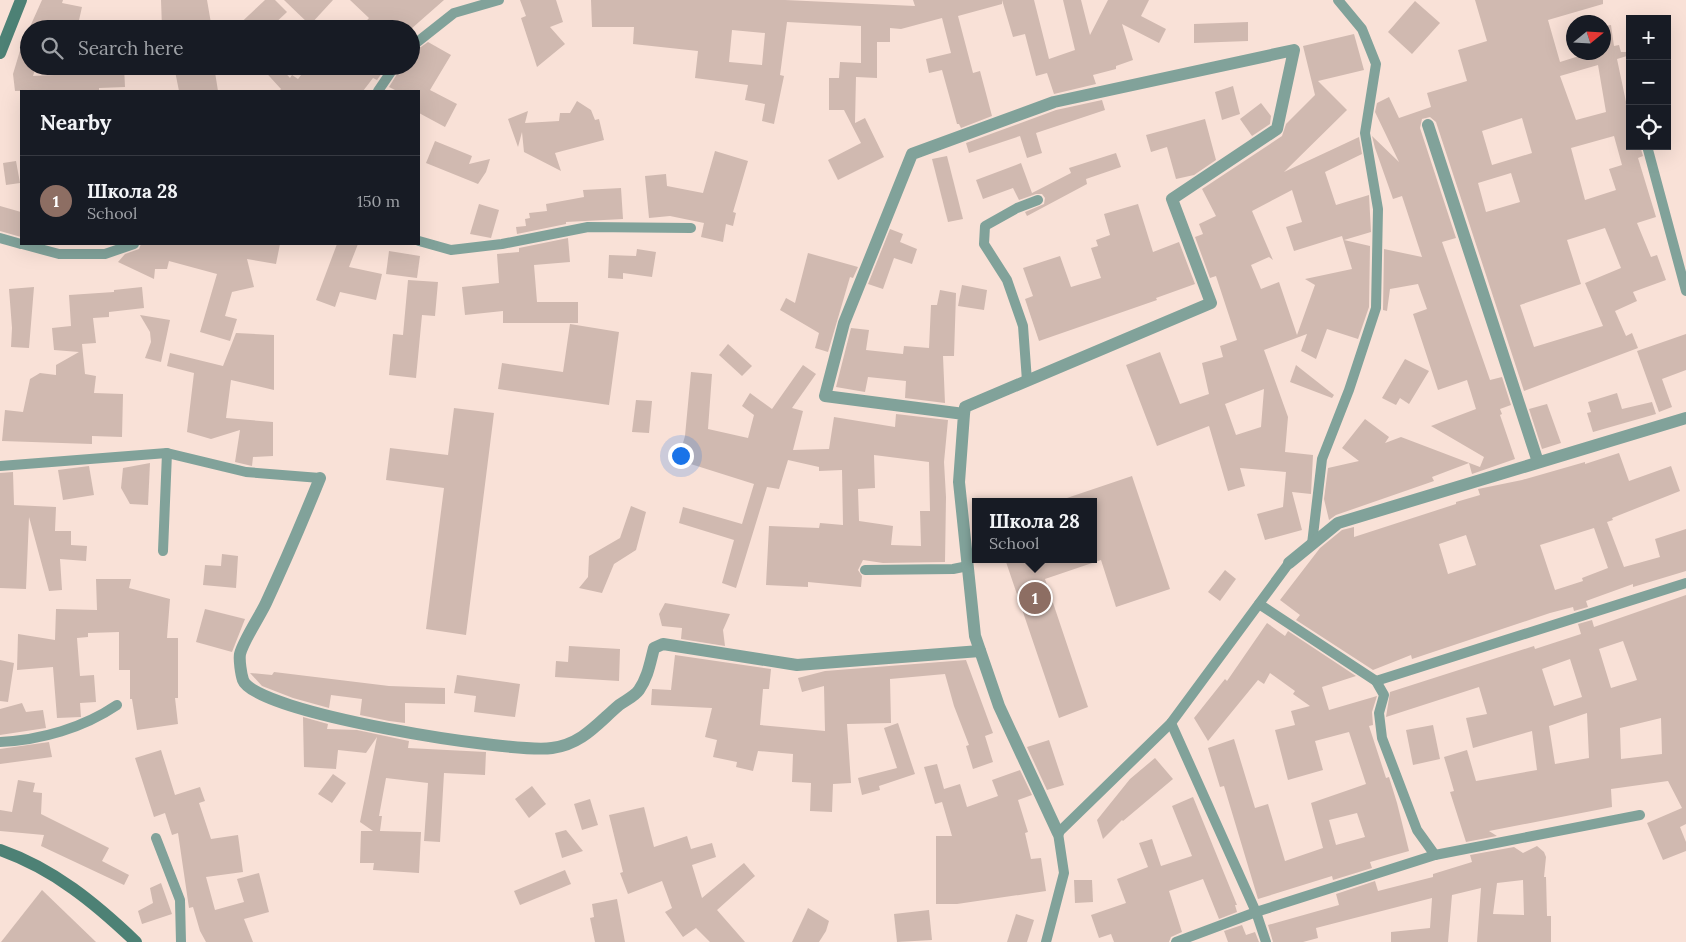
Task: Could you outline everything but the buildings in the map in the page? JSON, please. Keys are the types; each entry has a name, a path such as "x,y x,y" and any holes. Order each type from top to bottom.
{"main road":[{"path":"0,53 21,0"},
{"path":"0,850 35,864 59,877 80,892 136,942"}],"street":[{"path":"964,414 825,396 844,323 912,154 1054,102 1294,50 1277,129 1172,199 1211,303 965,407 959,482 975,636 999,706 1058,833"},
{"path":"1428,125 1538,462"},
{"path":"1289,563 1338,523 1686,418"},
{"path":"320,478 266,603 240,654 244,682 255,693 282,704 373,726 453,741 522,749 553,748 585,737 618,706 638,692 648,675 654,648 663,644 797,665 980,651"}],"lane":[{"path":"420,40 454,13 499,0"},
{"path":"1312,544 1322,459 1349,390 1376,308 1378,209 1365,133 1376,64 1362,29 1338,0"},
{"path":"379,90 389,75"},
{"path":"1648,150 1686,291"},
{"path":"1027,380 1023,326 1007,280 984,244 985,226 1017,208 1038,200"},
{"path":"420,242 451,250 502,244 588,227 691,228"},
{"path":"0,238 20,244"},
{"path":"25,245 59,254 105,254 131,245"},
{"path":"0,466 167,453 246,472 320,478"},
{"path":"163,551 167,453"},
{"path":"1046,942 1064,874 1058,833 1171,723 1289,563"},
{"path":"865,570 945,569 968,566"},
{"path":"1376,681 1686,583"},
{"path":"1259,604 1376,681 1384,695 1379,713 1382,738 1417,830 1435,854"},
{"path":"0,742 42,737 99,718 117,705"},
{"path":"1171,723 1256,912 1266,942"},
{"path":"1176,942 1256,912 1435,854 1640,814"},
{"path":"156,838 180,900 181,942"}],"place":[{"name":"Школа 28","path":"1035,598"}]}
